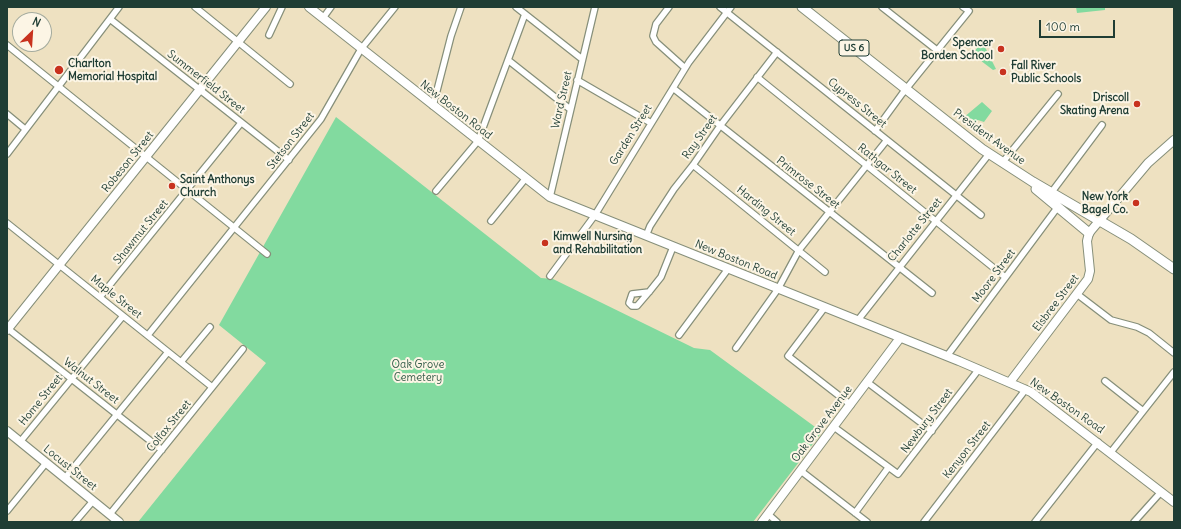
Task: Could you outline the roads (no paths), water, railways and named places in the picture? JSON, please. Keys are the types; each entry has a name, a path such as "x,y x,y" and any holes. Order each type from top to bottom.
{"main road":[{"name":"President Avenue","path":"802,7 989,154 1024,177 1138,244 1174,268"},
{"path":"1024,177 1058,208 1089,233"}],"street":[{"path":"7,154 58,85 119,7"},
{"path":"195,7 239,41 290,84"},
{"name":"Robeson Street","path":"7,329 200,91 266,7"},
{"path":"269,35 282,7"},
{"name":"New Boston Road","path":"309,7 550,197 1026,389 1042,399 1174,502"},
{"path":"323,18 331,7"},
{"name":"Stetson Street","path":"148,335 289,160 328,109 361,49 394,7"},
{"path":"433,106 451,36 461,7"},
{"path":"516,7 582,59"},
{"name":"Ward Street","path":"550,197 595,7"},
{"path":"669,7 656,24 652,36 656,42 685,68"},
{"name":"Cypress Street","path":"720,7 981,215"},
{"name":"Garden Street","path":"550,276 595,215 685,68 731,7"},
{"path":"882,7 938,51"},
{"path":"875,131 906,89 969,11 963,7"},
{"path":"436,191 478,141 525,14"},
{"name":"Summerfield Street","path":"110,19 289,160"},
{"path":"7,45 267,254"},
{"name":"Ray Street","path":"646,236 656,216 666,204 674,189 777,52"},
{"path":"508,60 570,109"},
{"name":"Rathgar Street","path":"757,77 1005,277"},
{"path":"577,80 651,123"},
{"name":"Primrose Street","path":"673,88 932,293"},
{"path":"1002,162 1058,94"},
{"path":"7,114 26,129"},
{"name":"Shawmut Street","path":"100,297 241,123"},
{"path":"1051,193 1102,125"},
{"path":"736,348 778,289 799,250 868,166 887,140"},
{"path":"1089,233 1148,163 1174,140"},
{"name":"Charlotte Street","path":"858,320 898,267 989,154"},
{"name":"Harding Street","path":"693,165 825,272"},
{"path":"491,221 526,178"},
{"name":"Moore Street","path":"947,356 1058,208"},
{"name":"Maple Street","path":"7,223 59,263 212,387"},
{"name":"Elsbree Street","path":"1010,382 1077,294 1090,274 1087,241 1089,233"},
{"path":"649,292 661,277 673,247"},
{"path":"678,335 728,269"},
{"path":"1077,294 1111,320 1137,327 1149,333 1174,353"},
{"path":"825,307 788,356 851,405"},
{"name":"Home Street","path":"20,442 123,316"},
{"path":"181,362 210,327"},
{"name":"Walnut Street","path":"7,329 162,450"},
{"name":"Oak Grove Avenue","path":"762,522 900,338"},
{"name":"Colfax Street","path":"110,514 243,350"},
{"path":"65,478 168,352"},
{"name":"Newbury Street","path":"888,468 898,474 979,369"},
{"path":"1111,452 1174,372"},
{"path":"1105,381 1144,411"},
{"path":"867,382 932,431"},
{"name":"Kenyon Street","path":"924,522 1026,389"},
{"path":"834,427 888,468 855,513"},
{"name":"Locust Street","path":"7,431 119,522"},
{"path":"1035,522 1098,442"},
{"path":"7,510 46,463"},
{"path":"800,471 867,522"},
{"path":"1134,522 1161,492"},
{"path":"75,522 93,501"},
{"path":"768,514 777,522"}],"place":[{"name":"Spencer Borden School","path":"1001,49"},
{"name":"Charlton Memorial Hospital","path":"59,70"},
{"name":"Fall River Public Schools","path":"1003,72"},
{"name":"Driscoll Skating Arena","path":"1137,104"},
{"name":"Saint Anthonys Church","path":"172,186"},
{"name":"New York Bagel Co.","path":"1136,203"},
{"name":"Kimwell Nursing and Rehabilitation","path":"545,243"}],"park label":[{"name":"Oak Grove Cemetery","path":"418,371"}]}
